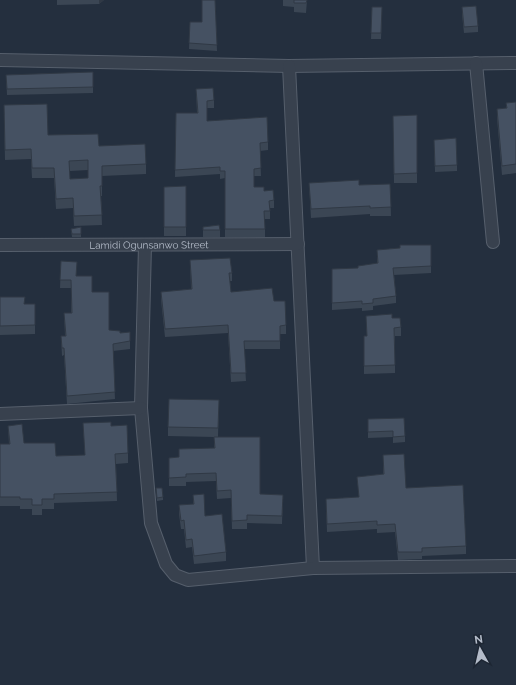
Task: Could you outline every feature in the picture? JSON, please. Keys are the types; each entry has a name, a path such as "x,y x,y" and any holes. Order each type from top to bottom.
{"street":[{"path":"0,60 289,66 516,63"},
{"path":"476,63 493,242"},
{"path":"289,66 313,568"},
{"name":"Lamidi Ogunsanwo Street","path":"0,245 298,244"},
{"path":"145,245 141,408 150,523 166,564 175,575 188,580 313,568 516,566"},
{"path":"0,414 141,408"}],"building":[{"path":"202,0 215,0 217,45 189,43 190,22 202,22"},
{"path":"294,0 307,0 306,3 294,3"},
{"path":"476,6 478,26 464,27 462,7"},
{"path":"372,7 382,7 381,33 371,33"},
{"path":"93,72 93,87 7,89 6,75"},
{"path":"213,88 214,100 207,101 207,121 267,117 268,142 260,143 261,168 254,169 254,187 264,187 264,191 273,190 274,200 269,201 270,211 264,211 265,229 225,229 225,171 220,171 220,167 175,170 176,113 198,113 196,89"},
{"path":"516,102 516,164 502,166 497,109 507,108 506,103"},
{"path":"47,104 48,135 98,134 99,146 145,144 146,164 102,166 102,186 100,186 102,215 74,216 73,198 56,199 54,168 32,168 31,149 5,150 4,105","holes":["88,160 88,178 70,179 69,161"]},
{"path":"417,115 417,173 394,174 393,116"},
{"path":"456,138 457,165 435,166 434,140"},
{"path":"359,180 359,185 390,184 391,207 370,208 370,206 311,209 309,183"},
{"path":"186,186 186,227 164,227 164,187"},
{"path":"219,225 220,230 203,230 203,227"},
{"path":"81,227 81,234 72,234 71,229"},
{"path":"400,245 431,245 431,266 393,268 396,296 373,299 373,303 362,304 362,301 332,303 332,269 358,268 358,266 378,263 377,250 400,248"},
{"path":"230,258 232,273 229,273 231,292 272,288 274,301 285,301 286,325 280,326 280,341 244,341 246,373 231,373 228,325 165,329 161,292 192,289 190,260"},
{"path":"61,261 77,262 76,276 92,276 92,292 109,292 109,330 120,331 120,333 130,332 130,341 113,344 115,392 67,396 64,348 62,348 61,336 66,336 64,313 72,313 71,280 60,280"},
{"path":"0,297 25,297 24,304 35,304 35,325 0,326"},
{"path":"392,314 392,318 400,318 401,327 394,328 395,365 364,366 364,336 367,336 366,316"},
{"path":"169,399 219,400 218,428 168,427"},
{"path":"404,418 405,436 393,437 393,431 368,432 368,419"},
{"path":"111,422 111,426 127,425 128,453 115,454 117,492 54,494 54,499 42,499 42,505 32,505 32,499 20,499 20,497 0,497 0,444 10,444 8,426 22,424 24,443 55,443 56,456 85,455 83,423"},
{"path":"214,437 260,437 260,494 283,495 282,516 247,515 247,520 232,521 231,490 217,491 216,473 186,474 186,477 169,478 169,458 179,457 179,449 215,448"},
{"path":"404,454 406,488 463,485 466,546 422,548 422,552 398,552 395,524 377,525 377,521 327,524 326,499 359,497 357,477 384,474 383,455"},
{"path":"156,488 162,488 163,497 157,498"},
{"path":"204,494 205,516 222,514 226,552 194,556 192,539 186,540 184,520 181,521 179,505 194,504 193,495"}]}
